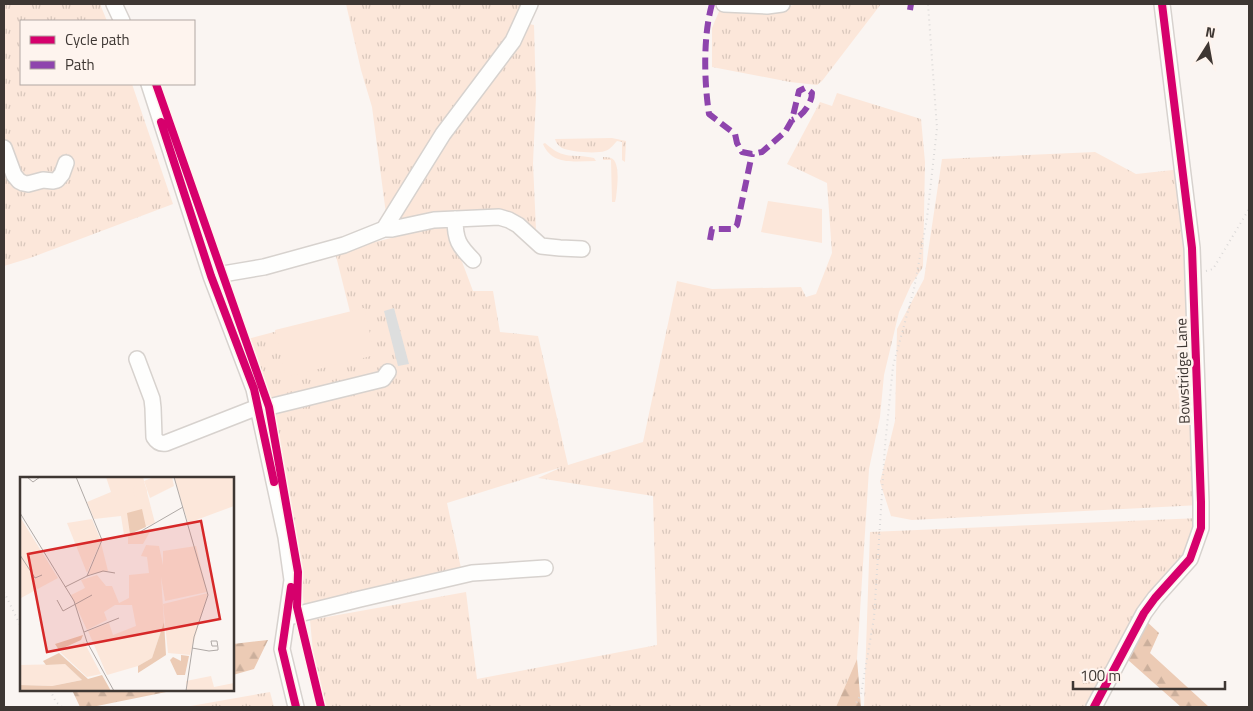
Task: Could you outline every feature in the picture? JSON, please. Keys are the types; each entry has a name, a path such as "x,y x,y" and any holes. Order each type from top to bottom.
{"street":[{"path":"114,4 122,20"},
{"path":"384,230 443,134 513,41 530,4"},
{"path":"724,4 767,6 782,4"},
{"name":"Bowstridge Lane","path":"1094,707 1144,613 1190,559 1201,528 1202,502 1192,248 1162,4"},
{"path":"149,85 211,276 254,389 286,537 292,580 282,649 296,707"},
{"path":"4,148 14,175 23,183 57,180 62,174 66,163"},
{"path":"211,276 264,267 335,248 384,230 434,220 499,217 518,225 541,246 582,248"},
{"path":"455,219 455,232 462,248 473,260"},
{"path":"137,359 152,399 154,436 159,443 166,443 258,406 269,407 383,379 388,372"},
{"path":"286,618 472,573 545,568"}],"path":[{"path":"854,707 861,694 874,618 893,366 914,289 927,218 937,128 928,4"},
{"path":"1193,274 1213,269 1249,209"},
{"path":"4,592 20,625"},
{"path":"50,691 56,702 62,707"}],"green space":[{"path":"4,4 100,4 107,20 20,20 20,85 132,85 173,204 4,266"},
{"path":"346,4 528,4 386,214 372,107 361,70"},
{"path":"801,4 881,4 817,85 790,82 712,67 712,28 720,9 774,8"},
{"path":"524,23 534,25 536,97 533,163 536,230 528,230 518,221 390,226"},
{"path":"837,93 921,119 925,162 923,267 911,285 899,312 884,375 880,417 869,469 857,659 836,707 318,707 310,620 466,592 477,679 657,645 653,496 538,478 562,467 447,503 461,568 304,606 298,547 274,414 284,409 270,401 244,340 350,312 335,252 443,225 452,235 473,291 493,291 500,332 538,336 568,465 643,442 677,281 712,289 801,287 806,297 816,294 832,253 827,183 787,164 820,102 832,106"},
{"path":"612,138 626,141 625,162 622,160 622,142 617,141 605,151 590,152 571,151 562,148 555,139"},
{"path":"545,143 563,154 594,158 596,161 565,161 558,159 547,151 543,144"},
{"path":"1095,152 1136,174 1182,169 1193,302 1184,363 1200,505 912,520 891,516 880,482 895,421 897,329 924,279 942,159"},
{"path":"603,157 611,158 616,165 615,202 612,202 611,160 603,160"},
{"path":"768,201 822,209 822,243 761,232"},
{"path":"364,308 375,355 286,377 275,330"},
{"path":"1200,518 1201,528 1155,598 1094,707 864,707 870,532"},
{"path":"1145,620 1159,633 1150,653 1209,707 1181,707 1128,660"},
{"path":"268,640 254,669 234,675 234,644"},
{"path":"857,659 861,707 836,707"},
{"path":"72,691 171,691 92,707 80,707"},
{"path":"270,692 274,707 185,707"}],"building":[{"path":"394,308 409,364 398,366 384,311"}],"marked path":[{"path":"712,4 707,30 705,59 709,114 735,134 742,152 752,154 762,152 785,132 792,120 799,91 805,88 812,93 812,97 803,113 792,120"},
{"path":"910,10 911,4"},
{"path":"710,240 712,229 733,229 737,225 752,154"}],"cycle path":[{"path":"1094,707 1144,613 1190,559 1201,528 1192,248 1162,4"},
{"path":"156,85 269,407 298,572 297,607 321,707"},
{"path":"161,122 211,276 254,389 274,482"},
{"path":"291,587 282,649 296,707"}]}
